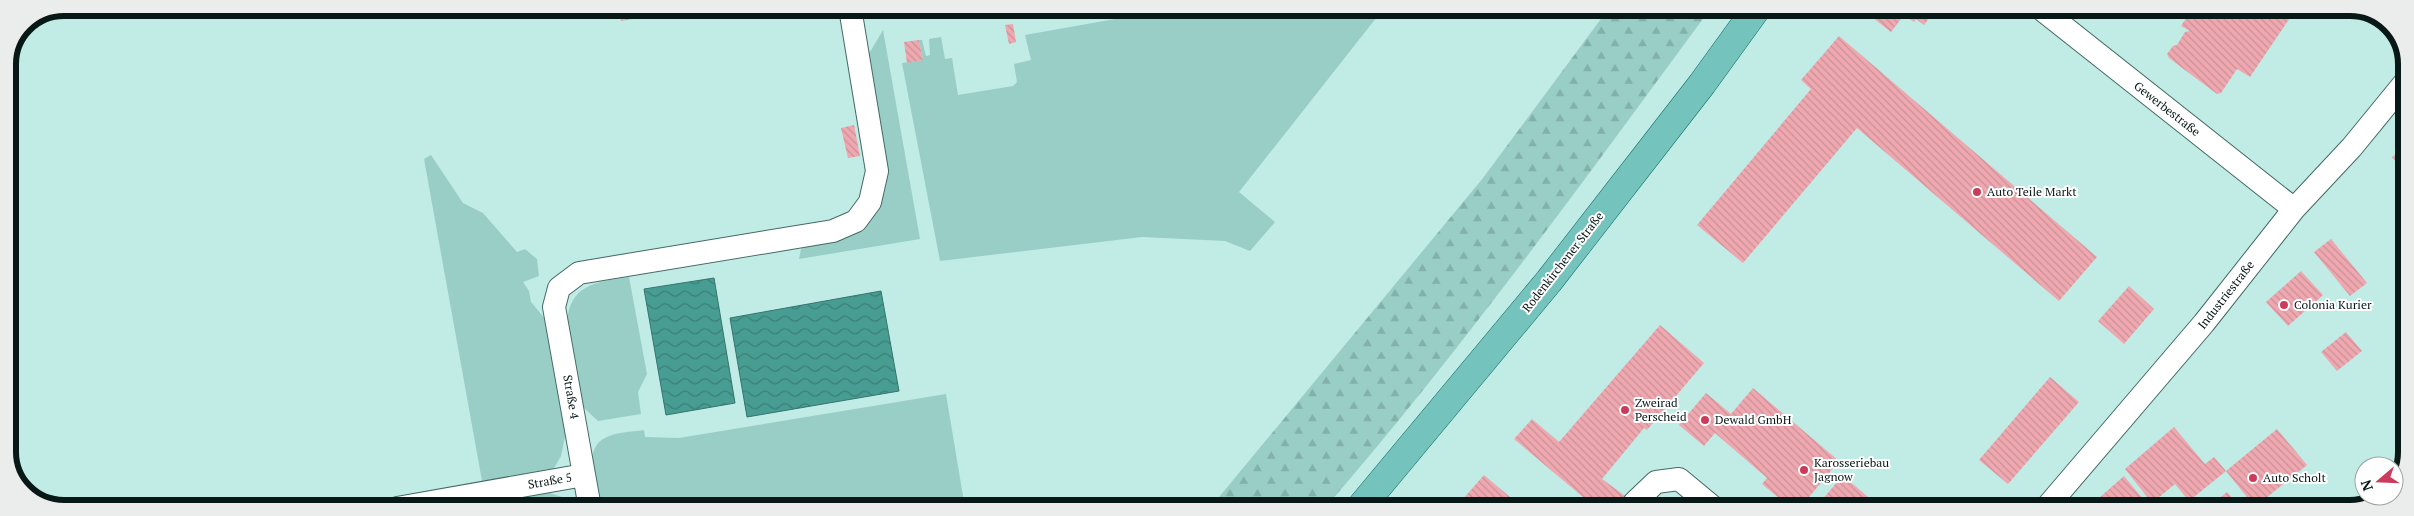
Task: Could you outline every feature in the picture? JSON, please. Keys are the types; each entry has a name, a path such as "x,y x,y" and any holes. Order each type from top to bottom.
{"main road":[{"name":"Rodenkirchener Straße","path":"1367,500 1549,281 1752,16"}],"street":[{"name":"Straße 4","path":"589,500 554,307 560,288 578,273 833,231 856,221 870,202 878,171 851,16"},
{"name":"Gewerbestraße","path":"2050,16 2294,210"},
{"name":"Industriestraße","path":"2053,500 2204,324 2294,210 2352,147 2398,91"},
{"name":"Straße 5","path":"442,500 584,475"},
{"path":"1637,500 1656,482 1679,479 1704,500"}],"green space":[{"path":"1132,16 1378,16 1239,192 1275,222 1250,251 1225,241 1142,237 940,261 902,63 923,60 919,40 922,40 926,56 930,55 929,39 941,37 945,59 952,58 958,95 1013,86 1017,82 1014,64 1031,60 1025,35"},
{"path":"1603,16 1705,16 1523,262 1426,387 1332,500 1217,500 1483,178"},
{"path":"883,30 920,239 799,259 801,249 806,244 862,226 879,208 884,194 887,175 867,57"},
{"path":"431,155 463,203 483,213 517,252 525,249 537,259 539,276 523,282 529,291 531,302 546,320 566,432 561,456 553,470 482,481 424,159"},
{"path":"629,277 647,374 638,392 641,414 598,421 582,406 567,324 569,311 573,300 586,287"},
{"path":"946,394 964,500 598,500 593,480 592,460 598,444 605,438 614,434 644,430 645,437 679,438"},
{"path":"544,491 567,500 492,500"}],"water":[{"path":"714,278 735,403 666,415 644,289"},
{"path":"881,291 899,391 747,417 730,318"}],"building":[{"path":"620,16 650,16 621,21"},
{"path":"1874,16 1903,16 1891,32 1873,18"},
{"path":"1905,16 1931,16 1924,25 1916,19 1914,22"},
{"path":"2188,16 2291,16 2250,77 2237,69 2221,93 2217,94 2169,58 2167,54 2173,46 2177,45 2185,32 2190,31 2181,26"},
{"path":"1013,24 1016,42 1009,44 1005,25"},
{"path":"1839,36 2097,257 2059,301 1857,128 1743,263 1697,225 1811,89 1801,80"},
{"path":"919,40 923,60 907,63 904,42"},
{"path":"854,125 860,156 848,158 841,128"},
{"path":"2398,152 2398,164 2392,157"},
{"path":"2331,239 2367,283 2350,296 2314,252"},
{"path":"2301,271 2323,295 2288,326 2266,302"},
{"path":"2129,286 2154,309 2124,344 2098,321"},
{"name":"Zweirad Perscheid","path":"1660,325 1704,363 1647,430 1644,428 1602,479 1628,498 1626,500 1586,500 1514,439 1532,419 1559,442"},
{"path":"2346,332 2362,351 2337,371 2321,352"},
{"path":"2050,377 2079,402 2008,484 1979,460"},
{"path":"1753,388 1839,461 1807,500 1781,500 1762,484 1767,478 1715,433 1704,446 1679,425 1706,393 1731,414"},
{"path":"2174,427 2205,464 2214,457 2226,471 2190,500 2175,484 2156,500 2150,500 2125,469"},
{"path":"2277,429 2307,465 2264,500 2249,500 2226,471"},
{"path":"1484,475 1514,500 1462,500"},
{"path":"1843,475 1872,500 1822,500"},
{"path":"2124,476 2144,500 2097,500"},
{"path":"2227,492 2234,500 2218,500"}],"place":[{"name":"Auto Teile Markt","path":"1977,192"},
{"name":"Colonia Kurier","path":"2284,305"},
{"name":"Zweirad Perscheid","path":"1625,410"},
{"name":"Dewald GmbH","path":"1705,420"},
{"name":"Karosseriebau Jagnow","path":"1804,470"},
{"name":"Auto Scholt","path":"2253,478"}]}
